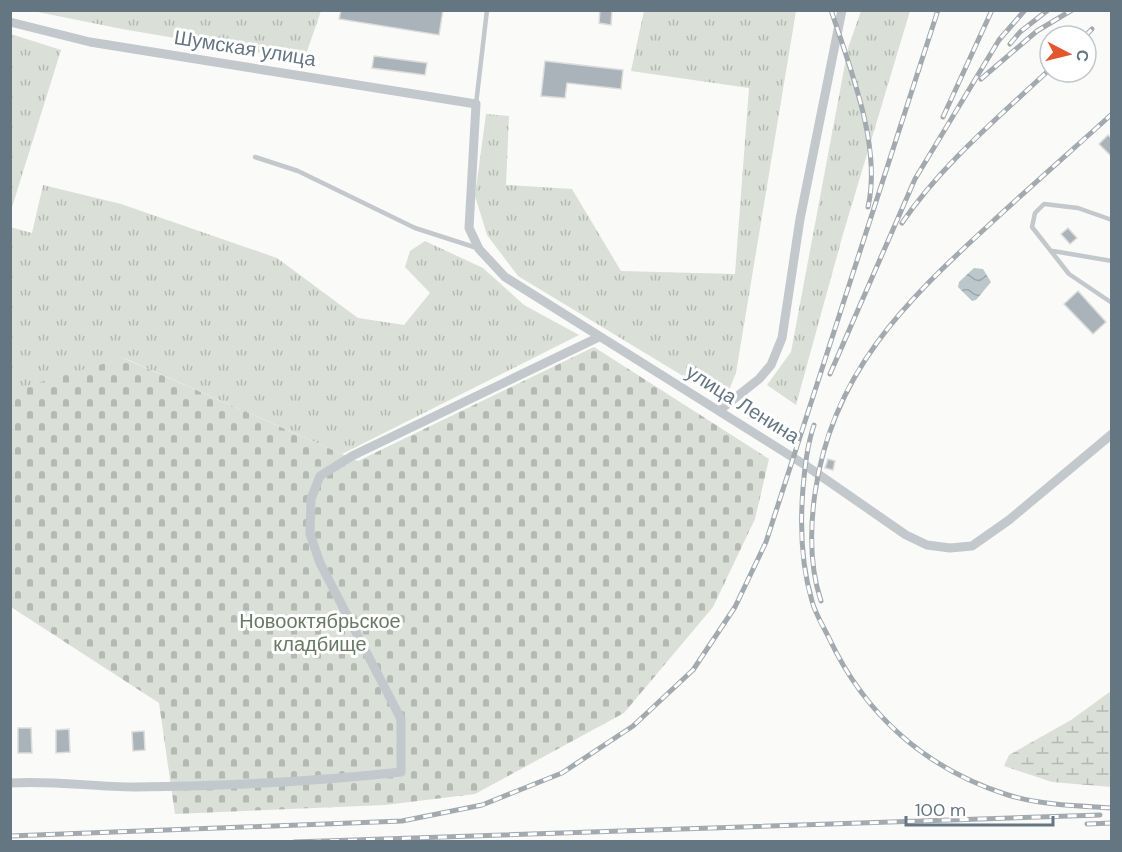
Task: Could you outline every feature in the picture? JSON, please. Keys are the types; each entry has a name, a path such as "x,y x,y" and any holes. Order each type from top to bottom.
{"street":[{"path":"720,410 759,379 771,365 782,338 800,219 842,10"},
{"name":"Шумская улица","path":"10,22 90,42 476,104"},
{"name":"улица Ленина","path":"476,104 469,228 479,249 505,277 720,410 906,535 927,545 950,548 972,546 1009,520 1112,434"},
{"path":"10,783 37,781 135,787 358,778 401,772 401,719 320,563 310,534 311,499 320,476 352,456 599,337"}],"lane":[{"path":"476,104 487,10"},
{"path":"255,157 298,171 416,228 479,249"},
{"path":"1112,220 1078,208 1044,204 1035,213 1032,227 1038,238 1053,251 1069,274 1089,290 1112,303"},
{"path":"1053,251 1112,261"}],"green space":[{"path":"321,10 304,60 122,29 33,11"},
{"path":"644,11 796,11 736,373 727,395 688,379 518,276 487,235 475,196 486,114 509,116 506,185 572,189 621,271 735,274 749,88 631,71"},
{"path":"861,11 910,11 843,234 796,405 767,385 791,352 848,48"},
{"path":"11,34 61,50 12,207 10,207"},
{"path":"43,185 121,204 277,258 358,318 404,325 430,293 405,267 410,251 425,241 483,268 524,305 579,335 342,454 124,358 11,391 10,227 32,233"},
{"name":"Новооктябрьское кладбище","path":"594,347 769,459 755,519 713,607 624,713 475,794 385,805 175,814 159,703 11,607 10,391 123,358 358,461"},
{"path":"1111,691 1111,787 1052,782 1004,766 1009,755 1071,720"}],"water":[{"path":"974,268 983,269 991,282 976,300 972,301 958,287 959,282"}],"building":[{"path":"341,10 443,10 439,35 339,19"},
{"path":"600,10 612,10 611,25 599,23"},
{"path":"374,56 427,63 425,75 372,68"},
{"path":"545,61 623,70 621,89 567,83 565,98 541,96"},
{"path":"1108,135 1112,139 1112,157 1099,144"},
{"path":"1068,228 1077,238 1070,244 1061,234"},
{"path":"1078,291 1106,322 1093,334 1064,304"},
{"path":"828,459 835,461 833,470 825,468"},
{"path":"18,728 31,728 32,753 18,753"},
{"path":"69,729 70,752 56,753 56,730"},
{"path":"144,731 145,750 133,751 132,732"}],"railway":[{"path":"831,10 855,82 867,134 871,159 868,207"},
{"path":"10,836 402,821 482,805 562,773 633,726 693,670 735,607 766,542 938,10"},
{"path":"943,117 992,10"},
{"path":"830,374 915,179 999,40 1025,10"},
{"path":"1010,44 1020,32 1048,10"},
{"path":"981,79 1037,31 1072,10"},
{"path":"902,223 953,161 1038,80"},
{"path":"821,601 812,548 815,493 824,450 838,411 855,376 877,343 929,282 1112,114"},
{"path":"814,425 807,456 802,502 802,544 806,573 817,615 844,666 861,691 901,736 925,754 978,784 1033,801 1112,808"},
{"path":"294,842 1100,815"},
{"path":"1087,824 1112,823"}]}
